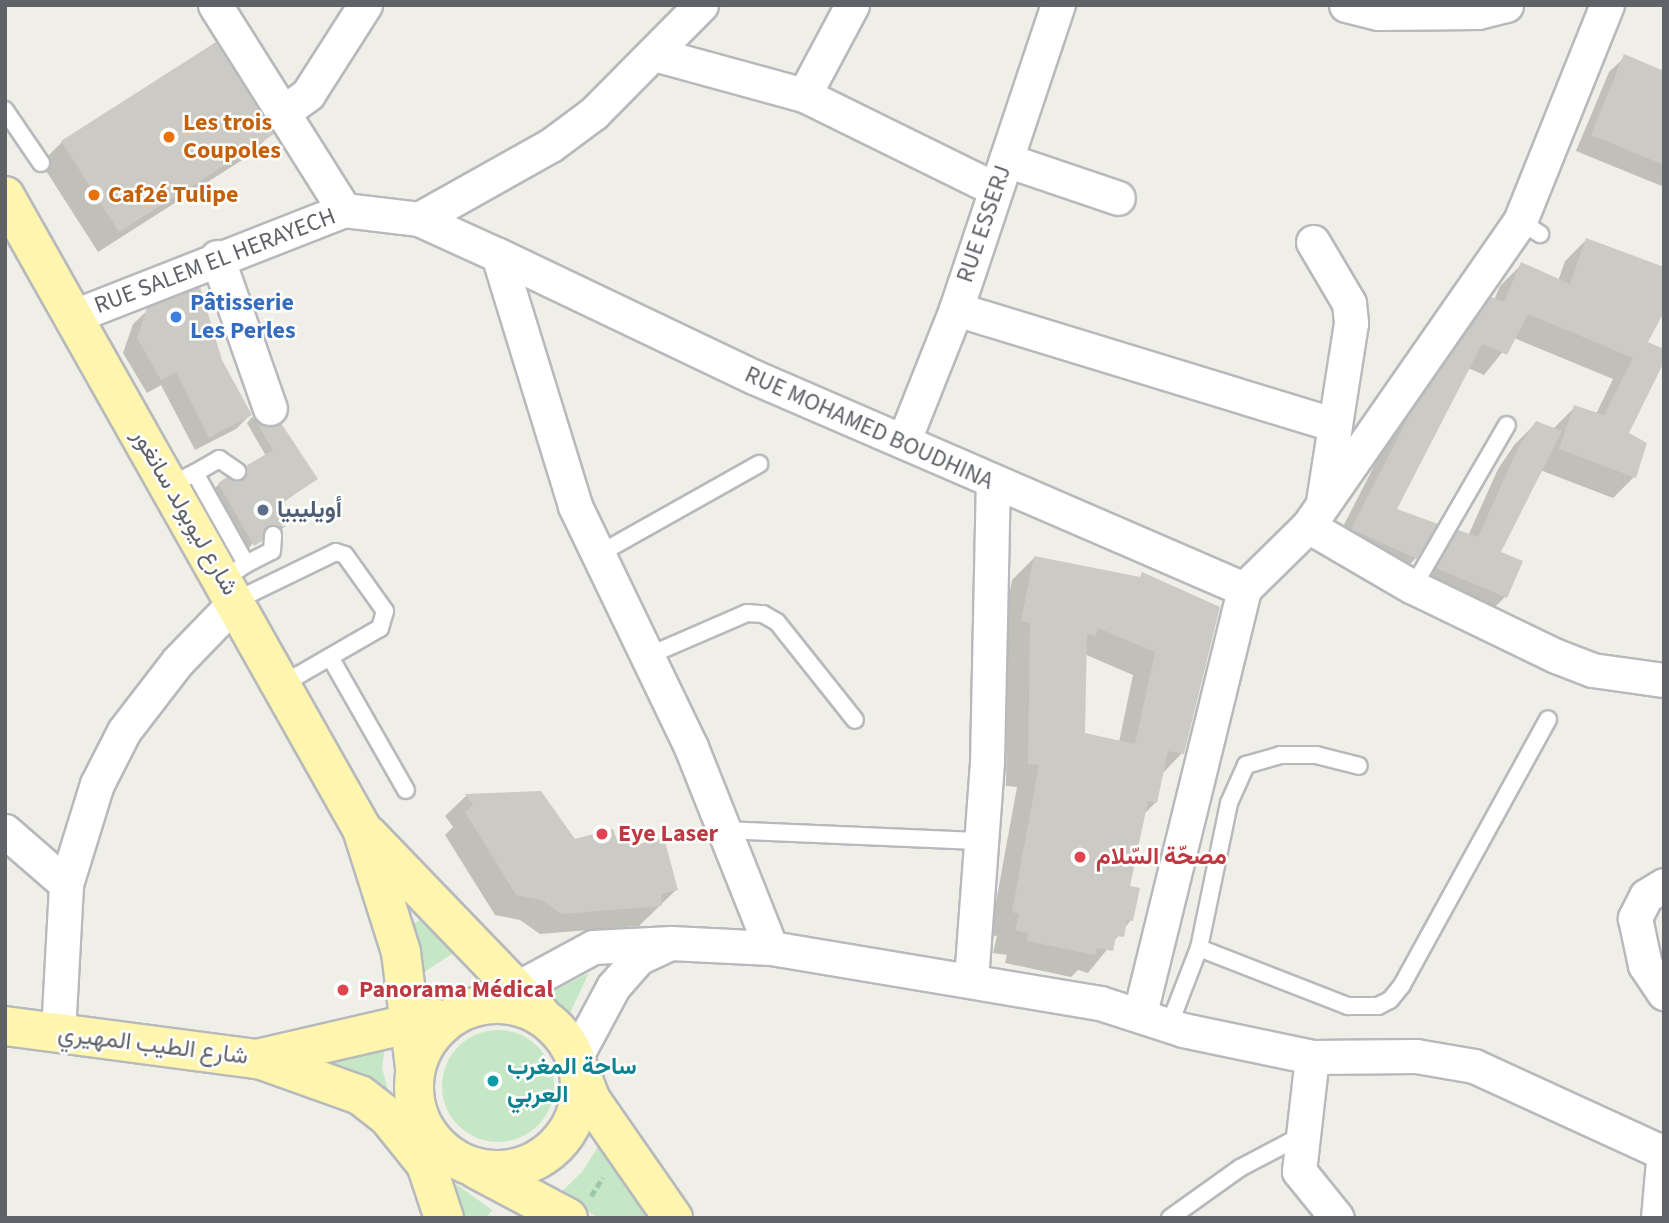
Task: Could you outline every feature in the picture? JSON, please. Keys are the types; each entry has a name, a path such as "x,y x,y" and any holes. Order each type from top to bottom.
{"main road":[{"name":"شارع ليوبولد سانغور","path":"7,204 74,316 182,479 236,581 283,684 362,829 489,1001"},
{"name":"شارع ليوبولد سانغور","path":"362,829 401,952 415,1067"},
{"path":"576,1212 513,1205 471,1166 452,1157 424,1127 414,1098 415,1067 426,1041 443,1023 489,1001 519,1006 541,1016 559,1031 576,1061 591,1100 673,1218"},
{"name":"شارع الطيب المهيري","path":"5,1026 257,1059 411,1024 489,1001"},
{"path":"257,1059 360,1095 389,1118 426,1164 444,1218"},
{"path":"513,1205 555,1147 578,1108 576,1061"},
{"path":"471,1166 513,1169 555,1147"}],"street":[{"path":"215,5 285,111 344,210"},
{"path":"285,111 308,94 365,5"},
{"path":"419,219 551,145 594,113 701,5"},
{"path":"804,94 852,5"},
{"name":"RUE ESSERJ","path":"904,440 956,309 1058,5"},
{"path":"1346,5 1378,13 1478,12 1506,5"},
{"path":"1155,1018 1244,589 1315,516 1530,228 1607,5"},
{"path":"654,54 804,94 1001,174 1118,198"},
{"name":"RUE SALEM EL HERAYECH","path":"74,316 217,257 344,210 419,219 498,255"},
{"path":"1313,242 1349,303 1351,323 1335,425 1315,516"},
{"path":"498,255 555,453 597,555 650,655 726,830 771,948"},
{"name":"RUE MOHAMED BOUDHINA","path":"498,255 754,377 904,440 993,484 1244,589"},
{"path":"217,257 270,408"},
{"path":"956,309 1335,425"},
{"path":"971,980 992,630 993,484"},
{"path":"1315,516 1413,587 1592,670 1664,680"},
{"path":"58,1033 66,884 97,784 124,731 236,581"},
{"path":"5,831 66,884"},
{"path":"1664,884 1646,896 1635,918 1645,965 1664,993"},
{"path":"576,1061 613,987 638,958 671,943"},
{"path":"489,1001 593,947 671,943 771,948 971,980 1155,1018 1312,1057 1416,1056 1474,1066 1663,1150 1658,1218"},
{"path":"1312,1057 1300,1136 1299,1171 1337,1218"}],"lane":[{"path":"5,110 41,163"},
{"path":"1413,587 1507,425"},
{"path":"182,479 219,459 237,471"},
{"path":"597,555 760,464"},
{"path":"236,581 272,551 273,534"},
{"path":"236,581 327,554 345,555 385,611 385,621 283,684"},
{"path":"650,655 747,613 763,614 777,622 855,720"},
{"path":"330,657 406,790"},
{"path":"1199,948 1348,1006 1378,1006 1390,1000 1402,985 1548,719"},
{"path":"1155,1018 1199,948 1229,803 1246,765 1280,755 1316,755 1359,766"},
{"path":"726,830 981,841"},
{"path":"1170,1218 1240,1168 1300,1136"}],"path":[{"path":"576,1212 624,1144"}],"green space":[{"path":"429,916 458,950 423,973 414,923"},
{"path":"589,973 569,1015 547,994"},
{"path":"498,1030 519,1035 537,1047 549,1065 554,1086 549,1107 537,1125 519,1137 498,1142 477,1137 459,1125 447,1107 442,1086 447,1065 459,1047 477,1035"},
{"path":"385,1045 382,1068 391,1101 309,1060"},
{"path":"601,1142 655,1218 599,1218 559,1194 582,1172"},
{"path":"456,1184 492,1210 486,1218 462,1218"}],"building":[{"name":"Les trois Coupoles","path":"216,42 274,134 119,232 61,141"},
{"path":"1624,54 1664,71 1664,165 1591,135"},
{"path":"1586,238 1664,267 1664,312 1648,342 1664,349 1664,362 1629,433 1647,443 1636,478 1559,449 1574,405 1604,415 1633,358 1528,314 1507,355 1482,344 1397,509 1438,524 1417,559 1351,529 1410,414 1491,297 1504,302 1521,262 1570,284"},
{"path":"200,287 222,360 252,415 209,438 176,372 161,380 137,338 147,308"},
{"path":"252,415 266,427 281,423 318,479 275,507 286,527 268,526 262,541 254,546 218,483 227,477 242,480 246,466 273,450"},
{"path":"1536,421 1562,431 1501,552 1523,561 1507,598 1436,568 1458,530 1478,537 1519,446"},
{"path":"1034,556 1140,577 1142,572 1220,607 1184,754 1168,751 1157,803 1148,801 1130,886 1140,888 1133,921 1127,920 1124,937 1116,936 1113,951 1097,948 1095,955 1027,941 1028,933 1015,930 1019,914 1012,912 1039,765 1028,764 1030,623 1021,621","holes":["1098,628 1155,652 1135,744 1085,733 1087,634 1096,636"]},
{"path":"541,791 575,839 613,829 617,840 632,837 635,845 664,838 678,890 661,894 662,906 561,914 542,900 516,895 465,812 473,805 465,794"}],"place":[{"name":"Les trois Coupoles","path":"169,137"},
{"name":"Caf2é Tulipe","path":"94,195"},
{"name":"Pâtisserie Les Perles","path":"176,317"},
{"name":"أويليبيا","path":"263,510"},
{"name":"Eye Laser","path":"602,834"},
{"name":"مصحّة السّلام","path":"1080,857"},
{"name":"Panorama Médical","path":"343,990"},
{"name":"ساحة المغرب العربي","path":"493,1081"}]}
